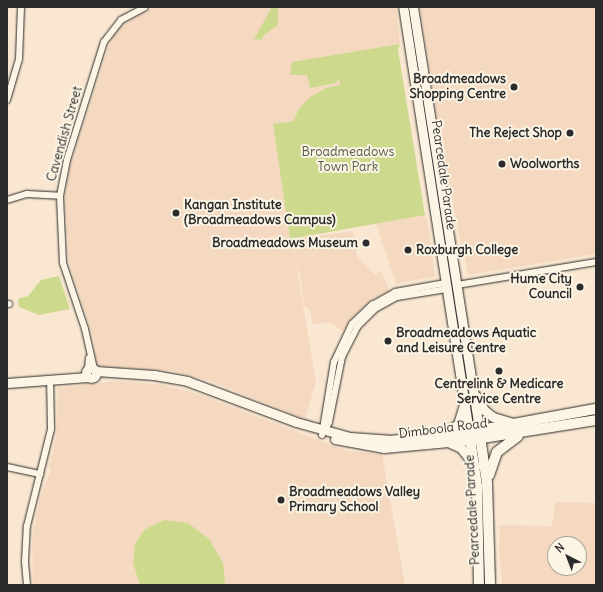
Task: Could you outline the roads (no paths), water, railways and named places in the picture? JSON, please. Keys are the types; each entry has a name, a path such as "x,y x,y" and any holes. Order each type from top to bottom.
{"main road":[{"name":"Dimboola Road","path":"470,436 513,423 596,409"},
{"name":"Dimboola Road","path":"480,434 524,434 596,420"},
{"name":"Pearcedale Parade","path":"480,434 487,483 490,582"},
{"path":"487,483 492,461 497,452 506,442 524,434"},
{"name":"Pearcedale Parade","path":"470,436 475,468 479,585"},
{"path":"478,534 489,533"}],"street":[{"path":"7,100 19,59 21,7"},
{"name":"Cavendish Street","path":"91,372 85,329 63,263 60,196 67,160 104,42 121,20 145,7"},
{"name":"Pearcedale Parade","path":"403,7 470,436"},
{"name":"Pearcedale Parade","path":"413,7 480,434"},
{"path":"7,200 28,194 60,196"},
{"path":"323,431 334,403 340,363 356,327 375,309 396,297 446,286 596,262"},
{"name":"Dimboola Road","path":"7,383 69,377 91,372 154,375 187,381 296,422 323,431 354,438 389,444 449,443 470,436"},
{"path":"27,585 25,561 27,526 51,429 50,379"},
{"path":"473,392 489,414 513,423"},
{"path":"438,436 458,424 464,403"},
{"name":"Dimboola Road","path":"389,444 438,436 470,436"},
{"path":"449,443 461,448 475,468"},
{"path":"7,467 40,474"}],"place":[{"name":"Broadmeadows Shopping Centre","path":"514,87"},
{"name":"The Reject Shop","path":"570,133"},
{"name":"Woolworths","path":"502,164"},
{"name":"Kangan Institute (Broadmeadows Campus)","path":"176,213"},
{"name":"Broadmeadows Museum","path":"366,243"},
{"name":"Roxburgh College","path":"408,250"},
{"name":"Hume City Council","path":"580,287"},
{"name":"Broadmeadows Aquatic and Leisure Centre","path":"388,341"},
{"name":"Centrelink & Medicare Service Centre","path":"499,371"},
{"name":"Broadmeadows Valley Primary School","path":"281,500"}],"park label":[{"name":"Broadmeadows Town Park","path":"348,160"}]}
